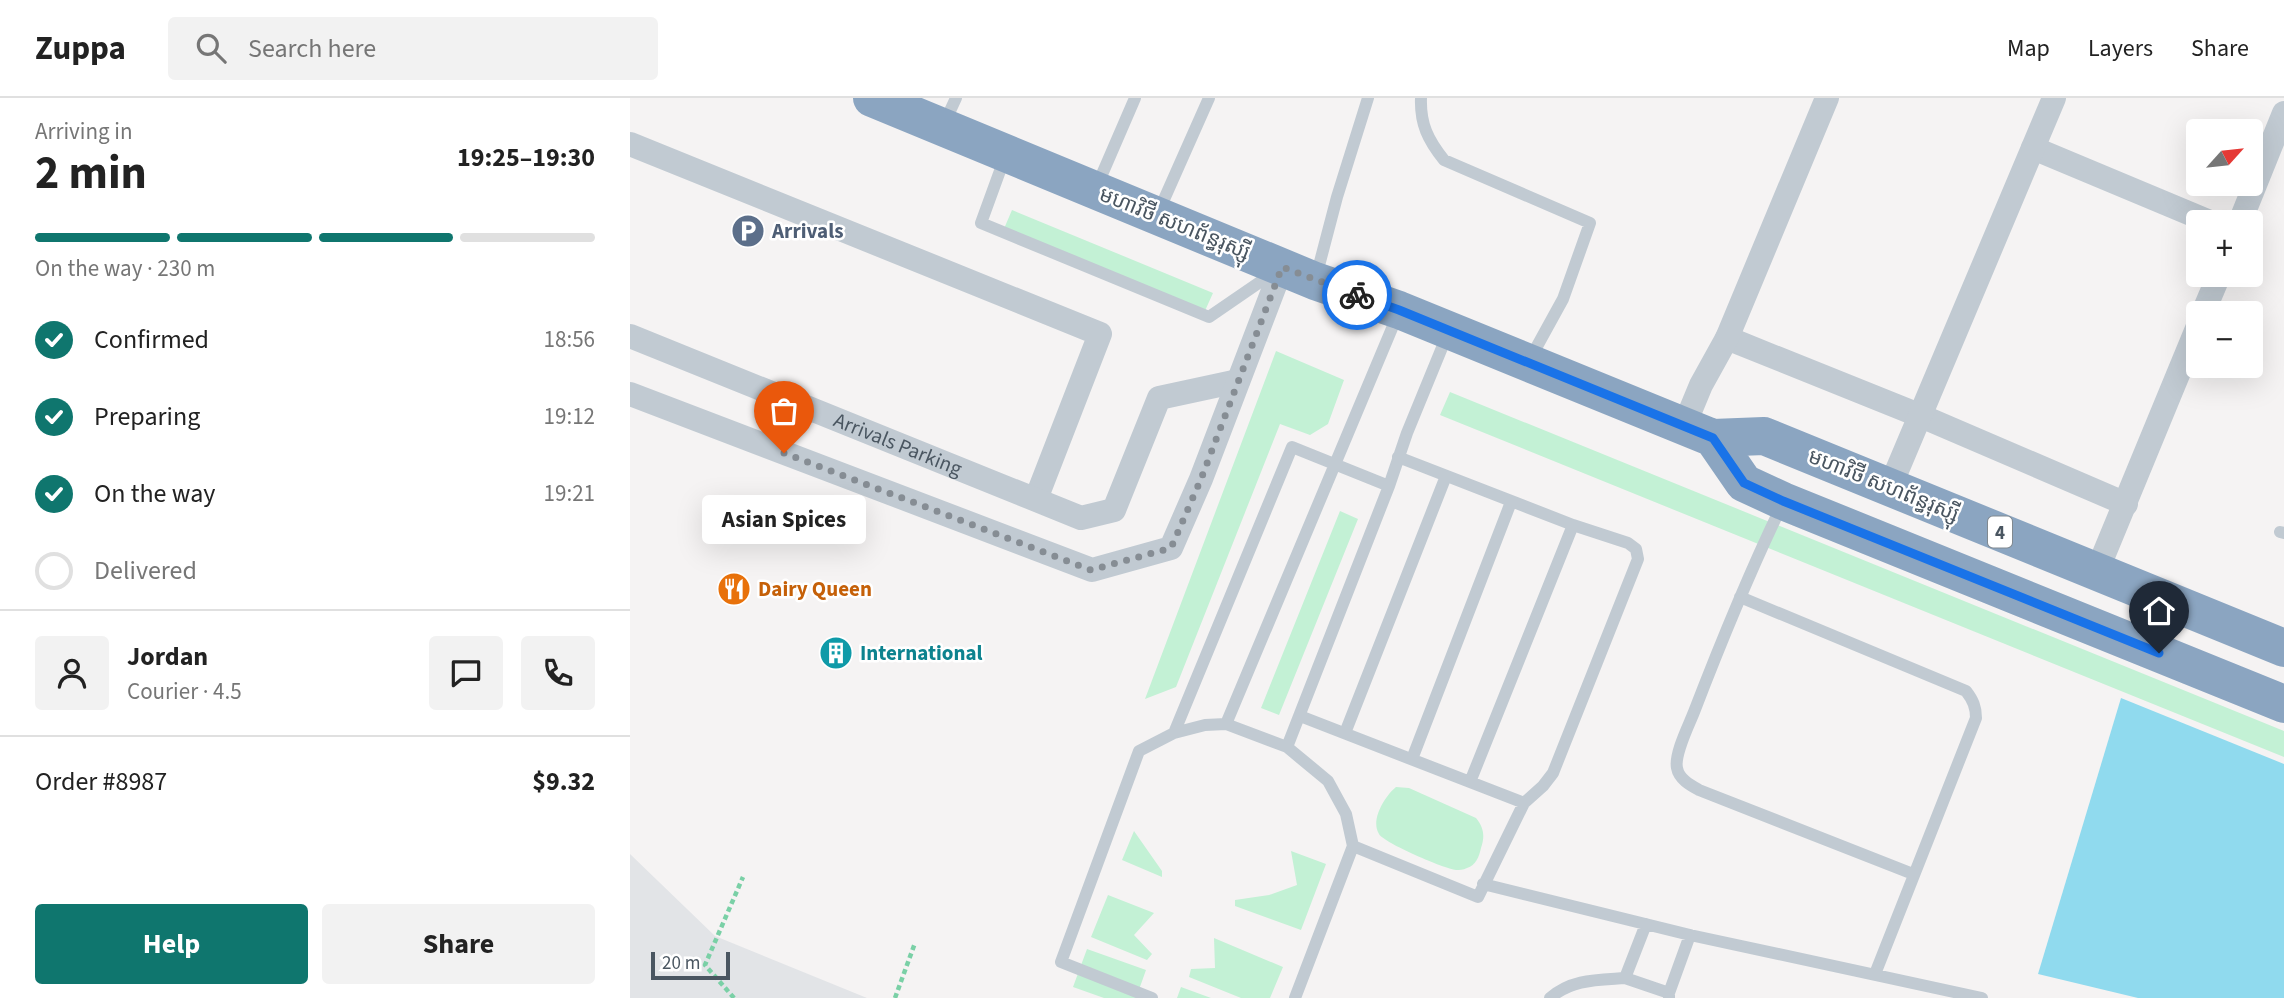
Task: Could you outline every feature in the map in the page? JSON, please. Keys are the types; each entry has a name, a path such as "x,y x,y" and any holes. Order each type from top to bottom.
{"highway":[{"name":"មហាវិថី សហព័ន្ធរុស្ស៊ី","path":"872,98 949,113 1007,153 1298,274 1399,310 1699,432 1764,436 2284,648"},
{"path":"1699,432 1744,483 2284,704"}],"street":[{"path":"1699,432 1701,385 1727,338 1827,98"},
{"path":"1890,487 2054,98"},
{"path":"2245,210 2284,113"},
{"path":"630,144 1100,334 1036,499"},
{"path":"2033,148 2186,212"},
{"path":"630,394 1091,570 1171,548 1201,479 1238,381 1298,274"},
{"name":"Arrivals Parking","path":"630,336 1081,518 1114,510 1159,398 1238,381"},
{"path":"1727,338 1921,416 2126,504"},
{"path":"2097,571 2186,356"}],"lane":[{"path":"1096,190 1135,98"},
{"path":"1157,215 1209,98"},
{"path":"1007,153 981,223 1209,317 1298,274 1337,197 1368,98"},
{"path":"1421,98 1420,118 1428,141 1444,160 1590,223 1563,299 1528,364"},
{"path":"1226,723 1399,310"},
{"path":"1287,747 1449,331"},
{"path":"1174,733 1292,447 1390,486"},
{"path":"1353,846 1478,897 1524,803 1553,773 1638,559 1636,549 1628,543 1511,502 1398,457"},
{"path":"1345,733 1446,476"},
{"path":"1783,501 1740,597 1679,749 1677,768 1686,782 1699,790 1913,874"},
{"path":"1412,759 1511,502"},
{"path":"1470,782 1573,525"},
{"path":"1740,597 1966,691 1973,699 1976,718 1875,974"},
{"path":"1300,716 1524,803"},
{"path":"1153,998 1061,962 1139,751 1174,733 1226,723 1287,747 1328,781 1346,814 1353,846 1294,998"},
{"path":"1483,884 1690,935 1982,998"},
{"path":"1625,978 1646,924"},
{"path":"1550,998 1570,985 1625,978 1669,995 1690,935"}],"path":[{"path":"734,998 705,965 743,877"},
{"path":"895,998 915,943"}],"shaded area":[{"path":"630,854 715,936 867,998 630,998"}],"green space":[{"path":"1012,210 1213,293 1204,313 1003,231"},
{"path":"1276,351 1344,380 1328,424 1310,435 1280,424 1176,687 1145,699"},
{"path":"1450,392 2284,731 2284,757 1440,415"},
{"path":"1340,511 1358,519 1279,715 1261,708"},
{"path":"1396,787 1409,788 1476,818 1483,836 1475,863 1463,870 1450,869 1383,838 1376,822 1383,802"},
{"path":"1134,831 1162,871 1162,877 1122,860"},
{"path":"1291,851 1326,864 1301,930 1235,906 1235,900 1269,895 1297,885"},
{"path":"1108,895 1154,913 1134,935 1152,954 1147,960 1091,937"},
{"path":"1214,938 1283,967 1270,998 1241,998 1189,977 1191,969 1215,968"},
{"path":"1087,949 1146,970 1136,998 1104,998 1073,987"},
{"path":"1181,987 1211,998 1177,998"}],"water":[{"path":"2121,698 2284,764 2284,998 2138,998 2038,974"}],"way so far":[{"path":"784,453 1091,570 1171,548 1201,479 1282,267 1357,295"}],"place":[{"name":"Arrivals","path":"748,231"},
{"name":"Asian Spices","path":"784,453"},
{"name":"Dairy Queen","path":"734,589"},
{"name":"International","path":"836,653"}],"route":[{"path":"1357,295 1713,438 1744,483 2159,653"}]}
